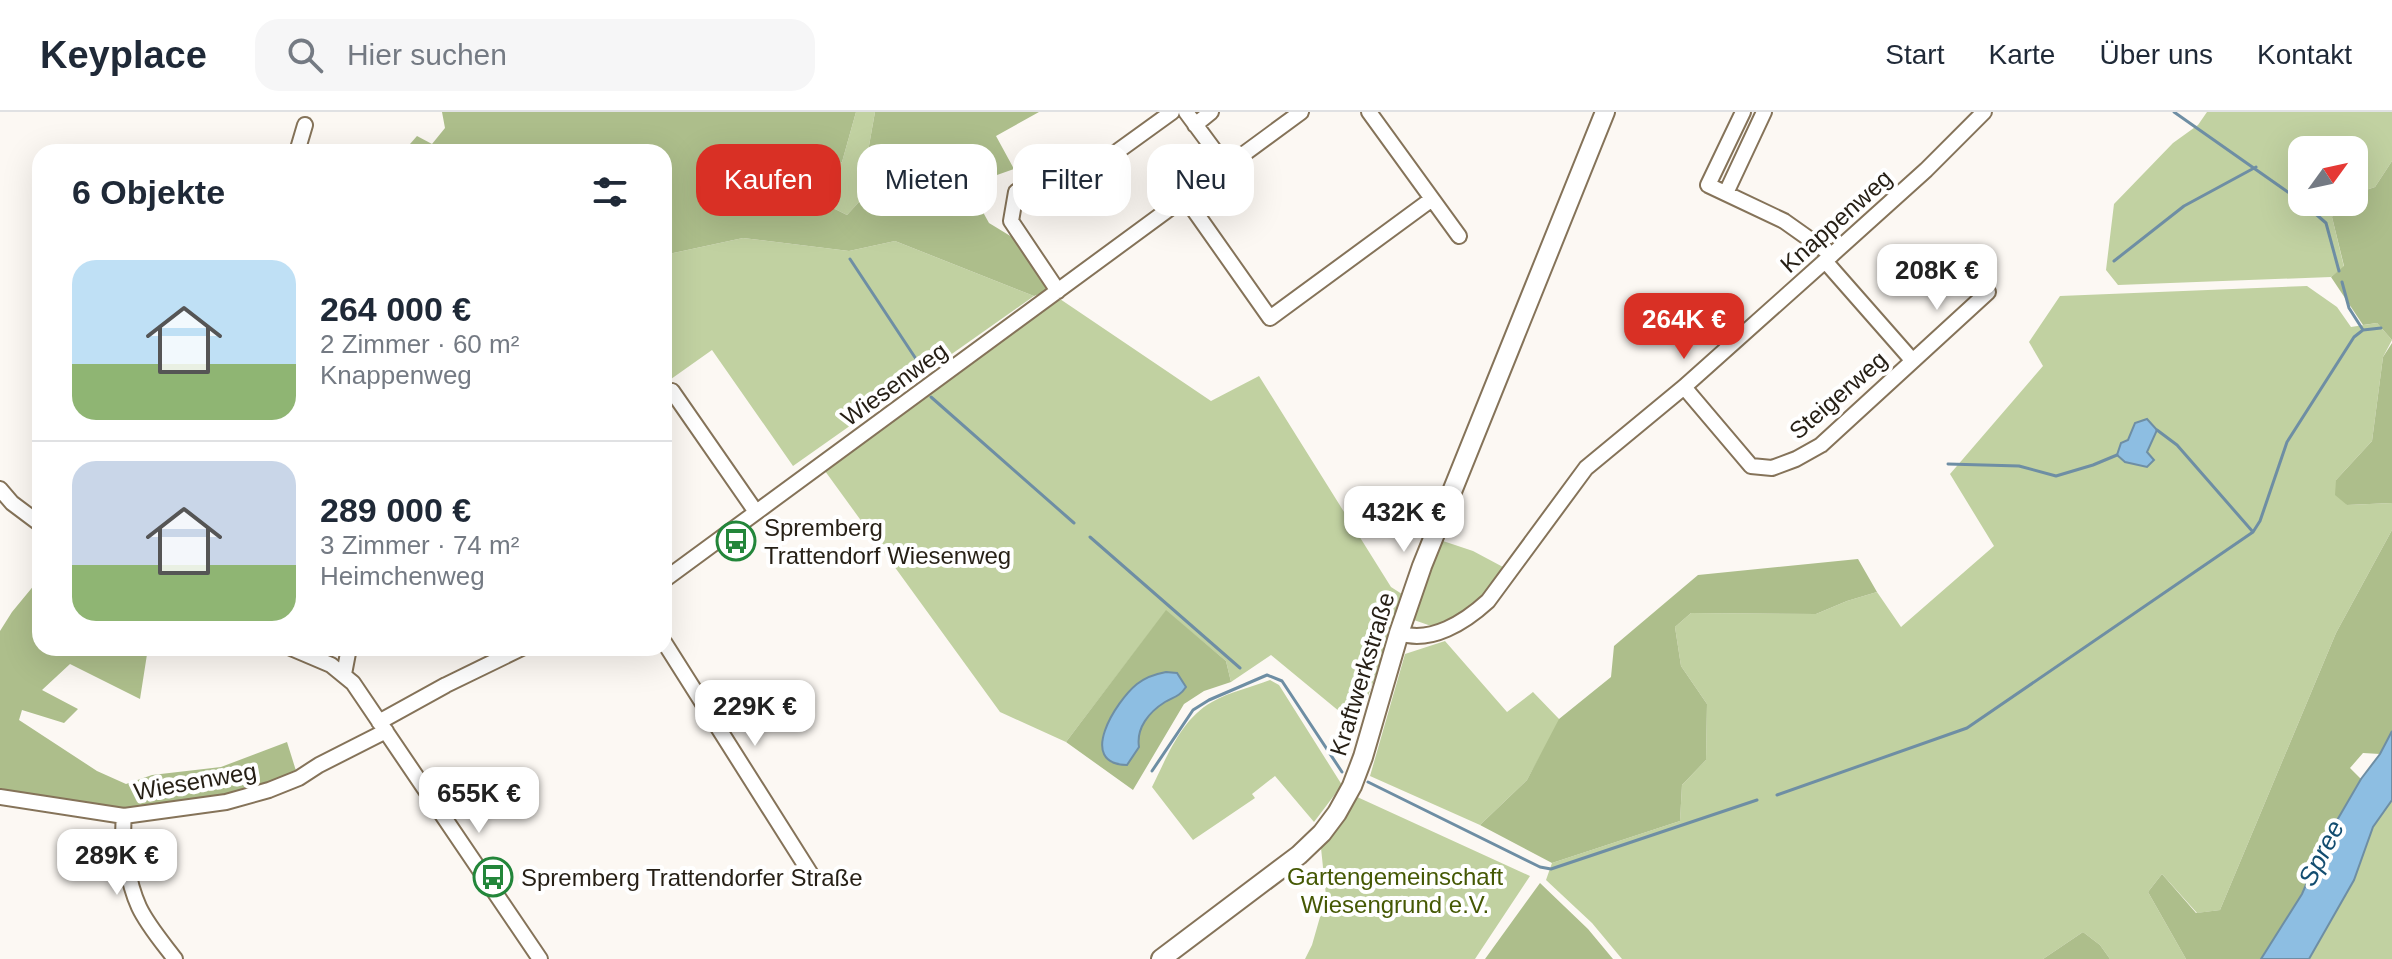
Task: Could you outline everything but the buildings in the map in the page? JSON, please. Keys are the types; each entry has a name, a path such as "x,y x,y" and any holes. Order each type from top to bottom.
{"main road":[{"name":"Kraftwerkstraße","path":"1161,959 1299,855 1322,833 1352,786 1428,551 1605,112"}],"street":[{"path":"1058,291 1011,221 1016,192 1049,169 1100,164 1172,112"},
{"path":"1186,112 1209,144"},
{"path":"1195,125 1211,112"},
{"name":"Wiesenweg","path":"1254,146 1301,112"},
{"path":"1369,112 1459,236"},
{"path":"1743,112 1708,185 1726,193 1764,112"},
{"name":"Knappenweg","path":"1399,633 1411,636 1428,634 1474,614 1488,601 1586,468 1684,387 1926,170 1984,112"},
{"path":"299,144 305,125"},
{"path":"1723,157 1740,164"},
{"name":"Steigerweg","path":"1726,193 1784,221 1828,258 1912,360"},
{"path":"1198,216 1270,318 1432,199"},
{"name":"Wiesenweg","path":"672,570 756,512 1157,216"},
{"name":"Steigerweg","path":"1684,387 1751,466 1772,468 1821,445 1988,292"},
{"path":"672,391 756,512"},
{"path":"0,489 32,518"},
{"path":"672,655 812,876"},
{"path":"310,656 331,665 353,683 540,959"},
{"path":"344,674 347,656"},
{"name":"Wiesenweg","path":"0,797 124,816 226,802 299,778 446,685 506,656"},
{"path":"124,816 122,833 139,907 175,959"}],"green space":[{"path":"442,112 856,112 841,163 841,144 696,144 696,216 841,216 841,212 847,215 857,204 857,216 985,216 989,223 1012,237 1048,291 1034,296 895,241 849,251 743,238 672,253 672,144 432,144 445,128"},
{"path":"856,112 875,112 869,144 857,144 857,204 847,215 841,212 842,162"},
{"path":"875,112 1039,112 996,136 1013,169 997,175 997,144 869,144"},
{"path":"2207,112 2392,112 2392,161 2375,187 2368,189 2368,136 2288,136 2288,216 2333,216 2344,267 2331,277 2118,285 2106,270 2114,204 2173,143 2198,125"},
{"path":"417,136 432,144 410,144"},
{"path":"2392,161 2392,340 2377,323 2363,325 2331,277 2344,266 2332,217 2368,216 2368,189 2375,187"},
{"path":"743,238 849,251 895,241 1034,296 793,466 712,350 672,378 672,253"},
{"path":"2307,286 2337,307 2351,327 2377,323 2392,340 2383,357 2372,441 2336,480 2347,505 2392,503 2392,530 2336,633 2220,910 2197,913 2162,874 2148,892 2186,959 2110,959 2100,945 2083,932 2043,959 1622,959 1592,923 1546,880 1552,863 1680,821 1682,785 1706,760 1707,704 1681,666 1675,627 1691,613 1816,614 1877,592 1901,627 1994,546 1950,474 2043,366 2029,342 2060,296"},
{"path":"1060,299 1211,401 1259,376 1391,587 1405,596 1357,726 1271,655 1231,682 1226,661 1166,611 1066,742 1000,712 825,471"},
{"path":"2392,343 2392,503 2347,505 2335,495 2336,480 2372,441 2383,357"},
{"path":"2392,530 2392,731 2380,754 2363,753 2350,768 2361,779 2325,841 2302,894 2261,959 2186,959 2148,892 2162,874 2196,913 2220,910 2336,633"},
{"path":"1443,541 1473,551 1503,567 1471,612 1437,628 1411,619"},
{"path":"1858,559 1877,592 1816,614 1691,613 1675,627 1681,666 1707,704 1706,760 1682,785 1680,821 1552,863 1480,825 1527,780 1559,719 1611,677 1614,646 1698,575"},
{"path":"32,588 32,656 147,656 140,699 70,664 42,690 78,709 64,723 22,710 19,720 97,771 126,784 152,775 221,767 287,742 297,774 227,796 151,808 77,805 0,788 0,631"},
{"path":"1166,610 1226,661 1231,682 1204,691 1184,704 1133,790 1066,742"},
{"path":"1445,641 1507,712 1533,692 1560,720 1527,780 1480,825 1370,776 1405,654"},
{"path":"1270,680 1279,685 1342,785 1314,822 1275,776 1252,794 1255,798 1193,840 1152,787 1183,728 1201,709 1226,695"},
{"name":"Gartengemeinschaft Wiesengrund e.V.","path":"1355,796 1530,876 1475,959 1305,959 1326,896 1321,848 1332,836"},
{"path":"2392,800 2392,959 2309,959 2354,880 2373,827"},
{"path":"1540,883 1588,929 1613,959 1485,959"},
{"path":"2083,932 2100,945 2110,959 2043,959"}],"water":[{"path":"2147,419 2157,430 2147,452 2154,460 2147,467 2125,462 2117,455 2121,443 2128,440 2135,423"},
{"path":"1166,672 1177,673 1186,687 1149,716 1140,733 1139,747 1127,765 1112,762 1104,754 1102,743 1111,717 1137,684"},
{"name":"Spree","path":"2392,731 2392,800 2373,827 2354,880 2309,959 2261,959 2302,894 2325,841"}],"waterway":[{"path":"2174,112 2288,192"},
{"path":"2114,261 2184,206 2256,167"},
{"path":"2318,216 2326,223 2339,271"},
{"path":"850,259 920,365 913,372"},
{"path":"2342,282 2349,308 2363,330"},
{"path":"1777,795 1967,728 2253,532 2260,521 2287,442 2354,337 2363,330 2381,328"},
{"path":"931,397 1074,523"},
{"path":"2157,430 2177,445 2253,532"},
{"path":"1948,464 2019,466 2056,476 2117,455"},
{"path":"1090,537 1240,668"},
{"path":"1152,771 1193,710 1267,675 1282,681 1342,772"},
{"path":"1368,782 1540,867 1551,869 1757,800"}],"place":[{"name":"Spremberg Trattendorf Wiesenweg","path":"736,541"},
{"name":"Spremberg Trattendorfer Straße","path":"493,877"}]}
